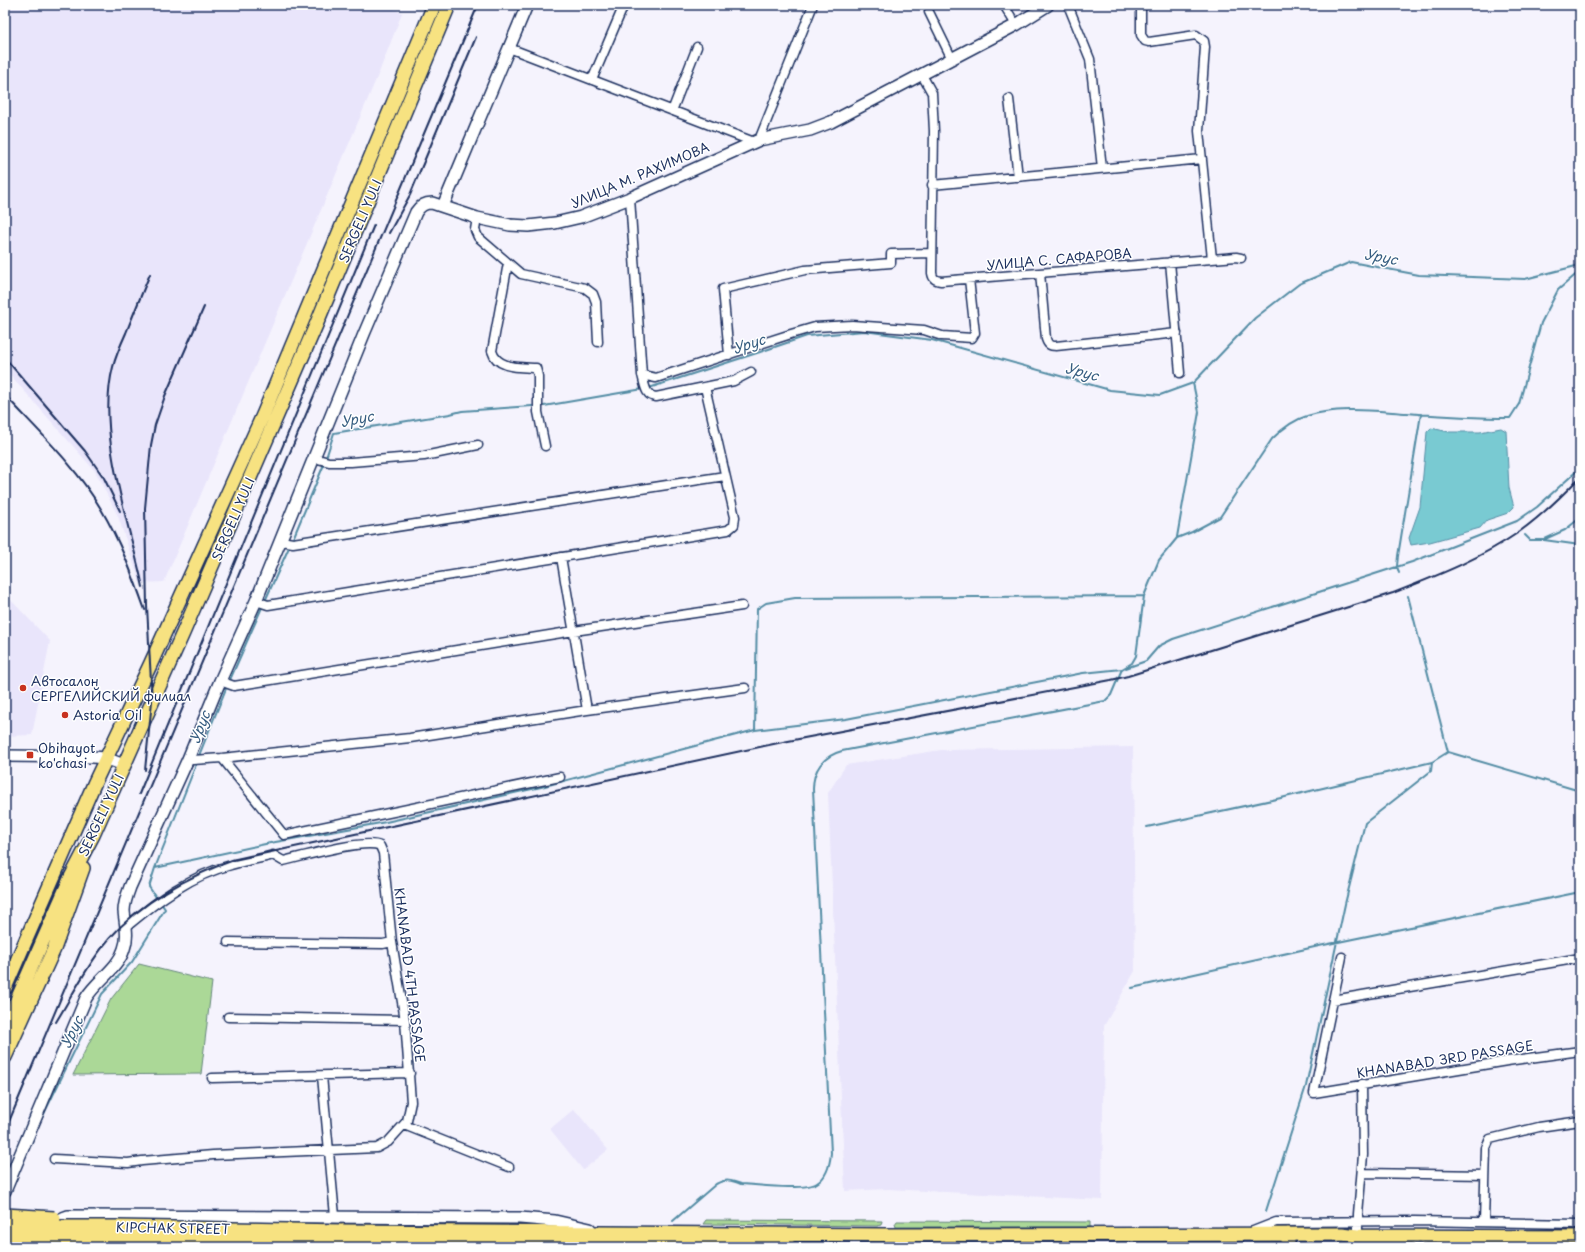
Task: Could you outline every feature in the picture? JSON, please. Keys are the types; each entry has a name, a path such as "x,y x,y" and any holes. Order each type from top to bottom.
{"main road":[{"name":"SERGELI YULI","path":"5,988 105,758 151,663 263,415 434,5"},
{"name":"SERGELI YULI","path":"5,1027 70,879 92,835 184,633 281,409 449,5"},
{"path":"5,1057 54,949 79,882 92,835"},
{"path":"5,1215 84,1220 117,1227"},
{"name":"KIPCHAK STREET","path":"5,1227 615,1233"},
{"path":"615,1233 1244,1234 1288,1241 1342,1241 1358,1236 1580,1237"},
{"path":"696,1233 696,1246"},
{"name":"KIPCHAK STREET","path":"5,1240 117,1240 384,1246"},
{"path":"384,1246 790,1247"}],"street":[{"path":"442,206 527,5"},
{"path":"592,80 624,5"},
{"path":"756,141 813,5"},
{"path":"1004,5 1016,25"},
{"name":"УЛИЦА М. РАХИМОВА","path":"5,1191 86,998 91,990 118,961 122,954 126,943 124,911 128,894 194,760 220,681 256,601 287,542 321,460 364,334 416,212 420,206 428,203 442,206 477,218 510,225 528,226 548,224 581,217 630,198 756,141 823,126 1016,25 1048,5"},
{"path":"1068,5 1090,59 1102,168"},
{"path":"1141,5 1142,35 1145,41 1149,42 1196,35 1204,41 1205,47 1199,131 1212,259"},
{"path":"928,12 952,58"},
{"name":"УЛИЦА М. РАХИМОВА","path":"509,48 672,111 756,141"},
{"path":"672,111 697,48"},
{"name":"УЛИЦА С. САФАРОВА","path":"922,75 932,93 934,131 932,185 932,278 936,280 969,279 1170,262 1236,257 1241,258"},
{"path":"1009,99 1018,177"},
{"path":"932,185 1202,159"},
{"path":"630,198 642,375 650,396 734,381 751,372"},
{"path":"477,218 475,230 478,237 521,274 590,290 596,302 598,342"},
{"path":"729,355 723,290 805,270 891,264 891,254 932,253"},
{"path":"1170,262 1180,373"},
{"path":"508,263 492,350 494,356 502,364 536,368 538,376 538,412 545,446"},
{"path":"1040,273 1046,339 1048,344 1051,346 1177,333"},
{"path":"642,375 656,378 790,334 815,328 852,325 924,330 942,336 972,338 975,333 969,279"},
{"path":"256,601 268,605 731,528 734,526 735,517 705,387"},
{"path":"321,460 351,462 424,456 478,444"},
{"path":"287,542 725,476"},
{"path":"561,557 587,710"},
{"path":"220,681 234,686 574,631 742,606"},
{"path":"194,760 410,738 587,710 745,688"},
{"path":"5,756 75,756 105,758 124,765"},
{"path":"222,758 284,835 560,777"},
{"name":"KHANABAD 4TH PASSAGE","path":"54,1159 128,1163 142,1160 213,1155 377,1148 388,1142 407,1121 411,1102 405,1020 392,942 382,849 380,846 373,844 340,848 283,861 274,855 230,865 204,875 168,894 126,927"},
{"path":"228,942 383,944 392,942"},
{"path":"1342,957 1333,1000 1580,958"},
{"name":"KHANABAD 3RD PASSAGE","path":"1333,1000 1314,1093 1507,1060 1580,1051"},
{"path":"228,1018 405,1020"},
{"path":"212,1078 410,1073"},
{"path":"322,1076 335,1216"},
{"path":"1358,1236 1357,1222 1363,1155 1362,1084"},
{"path":"1484,1222 1486,1148 1490,1139 1539,1127 1580,1121"},
{"path":"404,1125 509,1167"},
{"path":"1362,1173 1485,1174"},
{"path":"50,1247 52,1243 53,1230 58,1221 68,1216 520,1218 555,1221 615,1233"},
{"path":"1244,1234 1276,1222 1484,1222 1580,1224"},
{"path":"53,1230 53,1243 55,1247"}],"shaded area":[{"path":"5,5 386,5 402,13 380,70 164,582 140,583 118,516 95,471 5,369"},
{"name":"Автосалон СЕРГЕЛИЙСКИЙ филиал","path":"5,594 50,641 32,735 5,736"},
{"path":"1133,747 1135,971 1104,1026 1102,1200 887,1189 845,1191 828,793 846,765 941,750"},
{"path":"574,1109 608,1150 583,1170 550,1129"}],"green space":[{"path":"139,964 212,982 201,1074 73,1075 111,999"},
{"path":"706,1220 882,1221 881,1225 877,1226 703,1224"},
{"path":"897,1221 1090,1222 1090,1227 896,1227 895,1224"}],"water":[{"path":"1431,428 1449,432 1480,432 1501,428 1506,431 1509,488 1514,507 1508,513 1487,520 1480,528 1430,542 1411,545 1409,538 1420,507 1427,432"}],"waterway":[{"name":"Урус","path":"649,388 807,336 864,331 932,340 1110,390 1160,395 1193,383 1255,318 1299,284 1351,262 1419,275 1525,279 1580,265"},
{"path":"673,1221 720,1182 728,1181 741,1184 802,1187 817,1183 826,1174 829,1166 831,1153 813,789 813,782 817,770 824,760 829,756 842,751 1105,701 1111,695 1122,669 1132,663 1136,656 1144,596 1159,560 1177,538 1220,517 1272,439 1292,422 1307,416 1331,411 1369,410 1459,417 1510,418 1519,404 1541,323 1558,290 1580,271"},
{"path":"1177,537 1199,412 1193,383"},
{"name":"Урус","path":"544,406 643,389"},
{"name":"Урус","path":"326,458 334,433 462,411 532,406"},
{"path":"1399,573 1397,566 1398,556 1421,414"},
{"name":"Урус","path":"292,541 325,462"},
{"path":"1126,668 1146,661 1159,646 1173,639 1412,562 1517,521 1537,507 1580,468"},
{"path":"1545,539 1565,530 1580,518"},
{"path":"1525,535 1530,540 1544,540 1580,545"},
{"name":"Урус","path":"265,601 290,545"},
{"path":"755,730 757,609 766,603 795,598 1144,596"},
{"path":"1408,596 1448,752"},
{"name":"Урус","path":"229,682 263,605"},
{"path":"155,868 270,843 386,822 541,787 755,730 846,719 1083,673 1122,669"},
{"name":"Урус","path":"198,758 227,686"},
{"path":"1147,827 1281,798 1432,762 1448,752 1580,791"},
{"name":"Урус","path":"158,900 149,887 155,868 197,762"},
{"path":"1266,1211 1306,1086 1345,904 1365,823 1431,771 1432,762"},
{"path":"1132,988 1319,946 1580,892"},
{"name":"Урус","path":"41,1120 102,994 132,962 165,909 161,903"}],"railway":[{"path":"5,1131 478,5"},
{"path":"389,233 410,195 476,37"},
{"path":"139,794 374,225"},
{"path":"143,587 116,477 111,448 109,392 116,358 150,274"},
{"path":"145,770 152,701 147,606 145,508 151,445 155,425 165,396 204,307"},
{"path":"5,358 85,451 104,478 120,511"},
{"path":"5,395 56,449 91,493 108,521 120,546 145,610"},
{"path":"56,1022 94,959 109,939 122,926 150,902 183,882 217,866 234,860 783,742 1128,676 1393,593 1473,559 1519,532 1551,506 1580,477"}],"place":[{"name":"Автосалон СЕРГЕЛИЙСКИЙ филиал","path":"23,688"},
{"name":"Astoria Oil","path":"65,715"},
{"name":"Obihayot ko'chasi","path":"30,755"}]}
